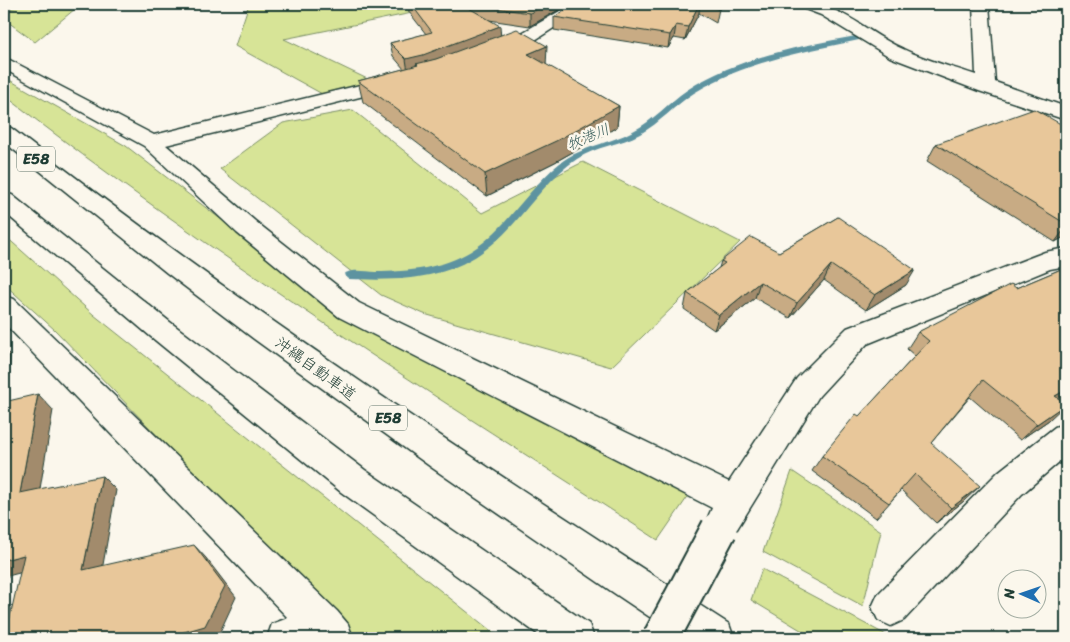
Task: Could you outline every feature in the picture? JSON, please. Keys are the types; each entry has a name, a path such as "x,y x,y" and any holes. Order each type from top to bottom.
{"main road":[{"path":"474,58 526,38 583,4"},
{"path":"806,4 827,12 896,54 1066,114"},
{"path":"981,4 986,87"},
{"path":"4,62 151,142 246,227 349,310 726,515"},
{"path":"151,142 412,79"},
{"name":"沖縄自動車道","path":"4,132 69,186 317,369 577,548 715,638"},
{"path":"4,200 153,322 353,481 575,638"},
{"path":"661,638 726,515 808,387 857,336 1045,261 1066,257"},
{"path":"4,306 328,632"},
{"path":"892,607 1010,483 1066,437"},
{"path":"286,638 328,632"}],"green space":[{"path":"23,4 81,4 35,42 4,19 4,11"},
{"path":"249,4 411,4 412,13 284,39 380,85 324,95 235,46"},
{"path":"4,77 126,146 364,330 689,495 658,540 326,325 163,213 4,95"},
{"path":"353,110 482,213 583,162 740,242 611,367 424,314 381,295 220,169 283,123"},
{"path":"4,235 94,315 500,638 353,638 55,330 4,284"},
{"path":"792,471 881,531 863,606 763,552"},
{"path":"762,569 892,638 814,638 751,600"}],"building":[{"path":"411,4 462,4 500,26 423,55 406,59 390,43 432,32"},
{"path":"468,4 547,4 530,13"},
{"path":"576,4 699,4 688,27 676,25 670,35 554,17"},
{"path":"707,4 720,4 719,10"},
{"path":"517,29 547,46 528,54 619,106 556,141 485,174 358,81 418,65 416,64 436,59"},
{"path":"1034,109 1066,127 1066,224 936,144"},
{"path":"838,217 915,270 875,295 831,265 797,303 760,282 719,315 687,293 725,263 721,261 751,237 779,252"},
{"path":"1066,267 1066,390 1055,396 1066,404 1037,424 983,380 931,443 980,486 951,508 915,474 889,503 822,456 856,414 859,416 929,341 918,332 1011,284 1016,288"},
{"path":"38,394 20,493 102,476 83,570 194,545 225,586 205,626 163,638 4,638 4,623 9,621 24,555 4,560 4,402"}],"waterway":[{"name":"牧港川","path":"349,275 405,275 442,268 460,262 476,253 491,241 551,176 581,153 642,130 691,91 730,72 792,51 856,38"}]}
